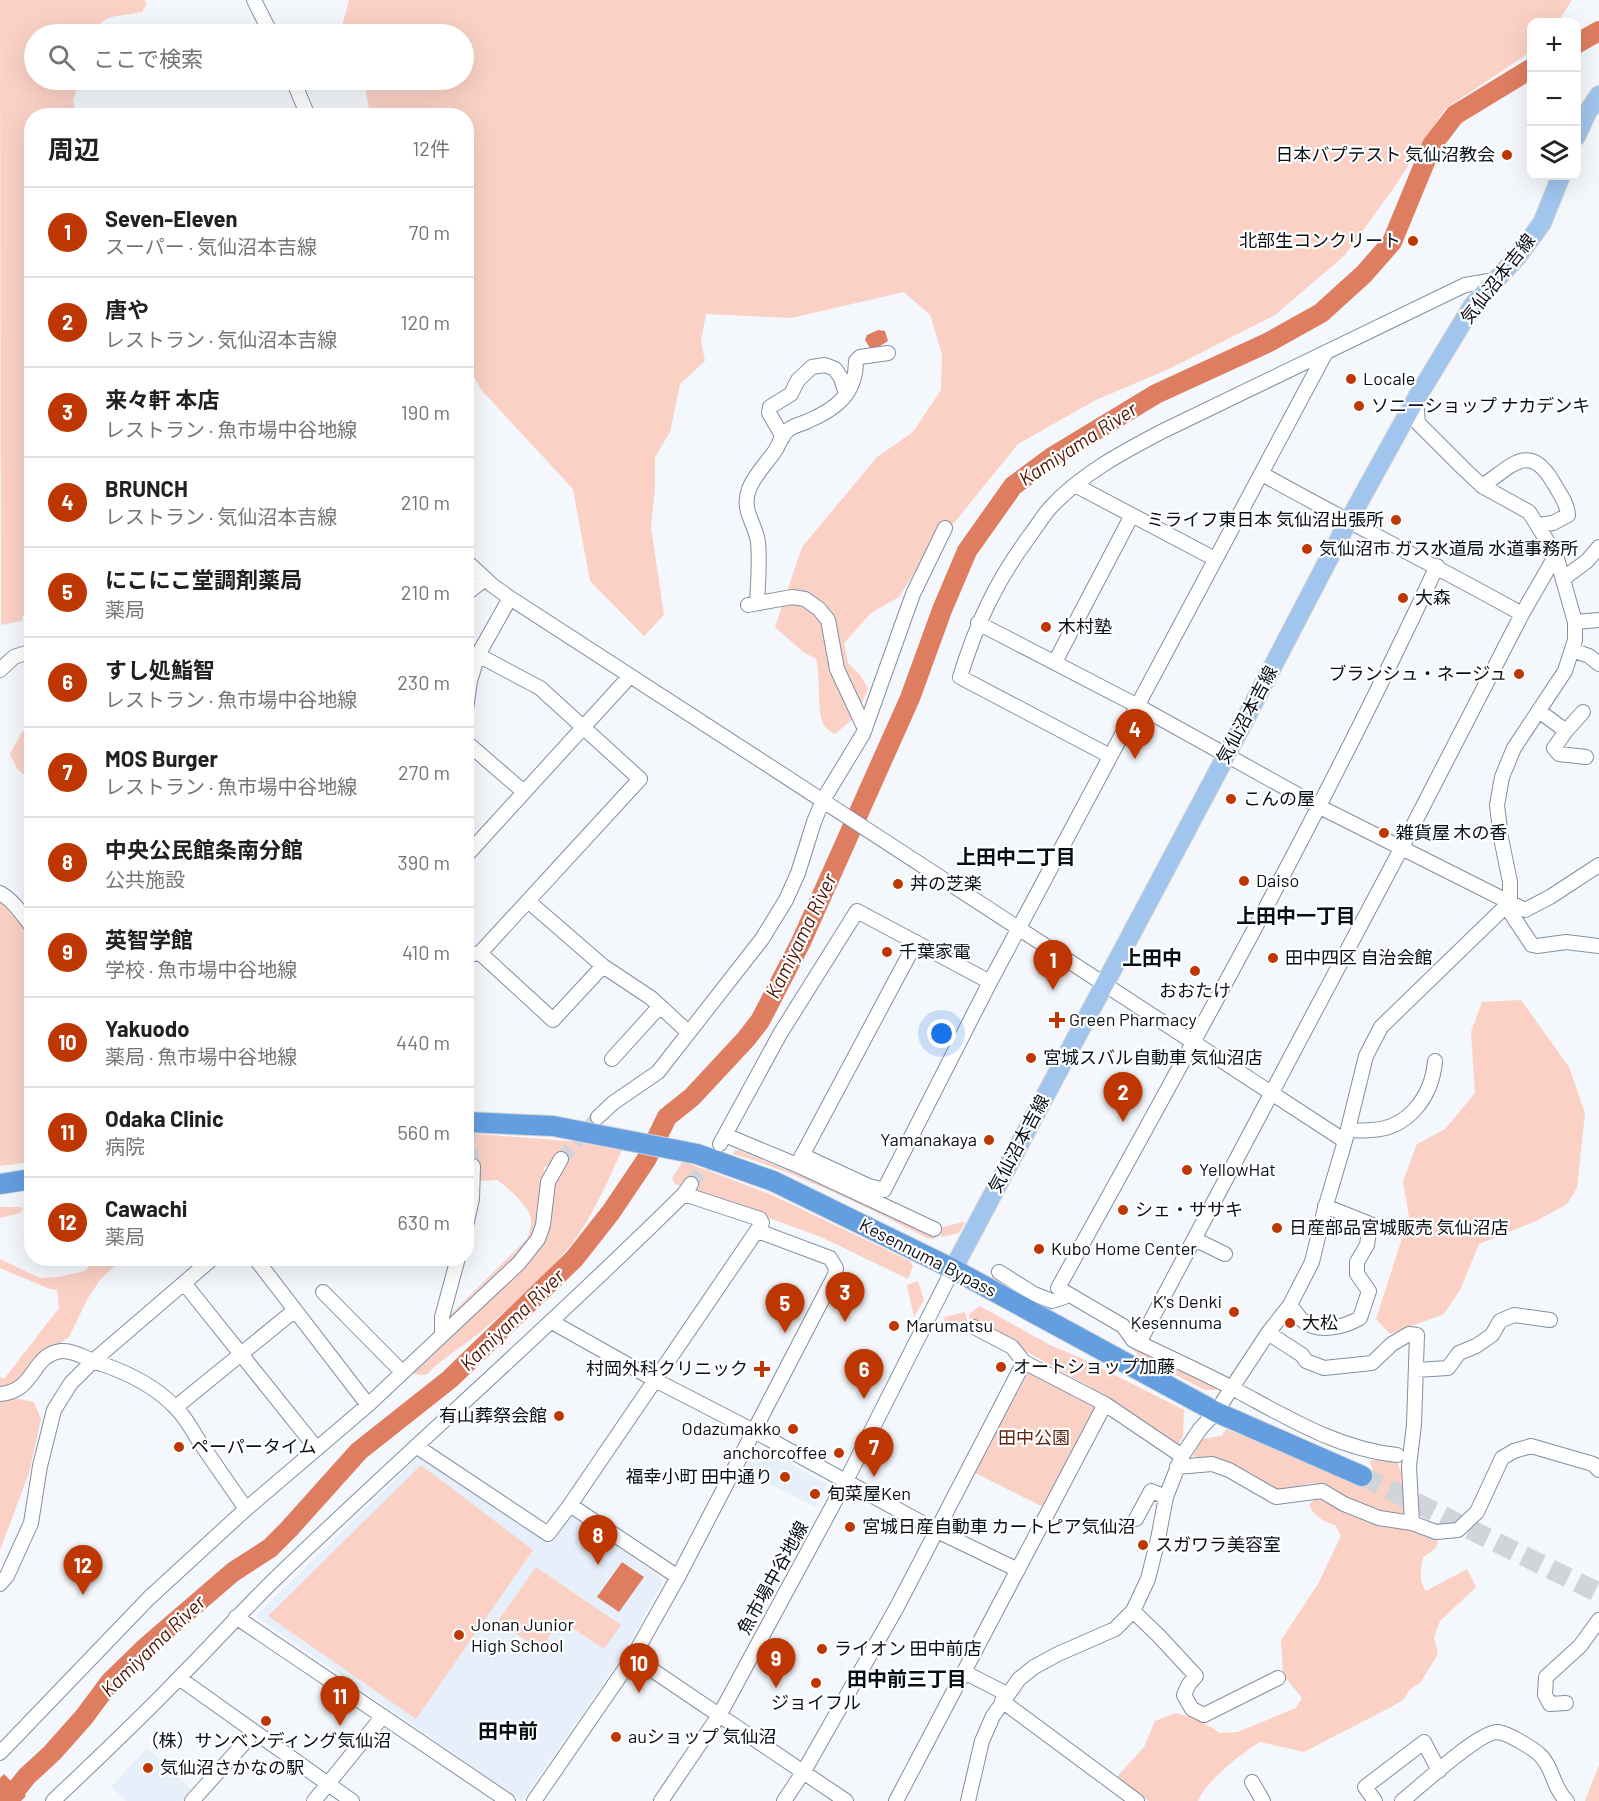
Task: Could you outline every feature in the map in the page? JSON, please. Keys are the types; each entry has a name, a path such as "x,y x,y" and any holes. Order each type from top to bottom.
{"highway":[{"name":"Kesennuma Bypass","path":"474,1122 553,1126 697,1154 773,1181 953,1269 1216,1412 1362,1476"},
{"path":"0,1184 24,1180"}],"main road":[{"path":"1581,126 1599,95"},
{"name":"気仙沼本吉線","path":"953,1269 1348,522 1416,399 1473,305 1516,257 1542,223 1559,180"}],"street":[{"path":"254,0 266,24"},
{"path":"297,90 305,108"},
{"path":"1110,756 960,677 978,623 992,595 1014,557 1050,508 1075,485 1113,457 1465,285 1495,280"},
{"path":"865,729 837,669 828,620 819,609 805,599 792,597 753,604 758,549 757,539 746,511 748,493 754,477 787,431 823,415 838,404 856,378 856,362 860,357 888,352"},
{"path":"990,982 857,911 780,1034 723,1140 800,1160 884,1190 1019,927 1325,354"},
{"path":"783,437 769,413 770,407 791,394 798,381 812,367 825,364 835,369 841,378 846,394"},
{"path":"1416,399 1418,423 1482,486 1529,512 1556,555 1564,578 1575,622 1572,650 1565,671 1514,748 1502,777 1497,805 1510,882 1508,904 1532,945 1566,942 1599,946"},
{"path":"1482,486 1522,460 1534,460 1545,468 1567,506 1568,515 1553,523 1537,525"},
{"path":"1262,474 1348,522 1437,566 1522,614"},
{"path":"1075,485 1215,559"},
{"path":"1054,662 1132,515"},
{"path":"598,1117 613,1103 658,1072 762,939 786,900 798,873 814,822 865,729 914,594 945,528"},
{"path":"1564,578 1587,561 1599,547"},
{"path":"1139,1343 1402,847 1522,614 1556,555"},
{"path":"1397,1455 1355,1447 1277,1414 1232,1388 1133,1340 1123,1326 1058,1288 1194,1041 1318,806 1437,566"},
{"path":"474,569 510,598 1019,927 1104,985 1272,1093 1347,1136 1390,1126 1410,1116 1425,1098 1434,1074 1435,1061"},
{"path":"474,588 485,579"},
{"path":"474,668 478,654 510,598"},
{"path":"1575,622 1599,620"},
{"path":"978,623 1138,706 1318,806 1402,847 1508,904 1525,910 1599,866"},
{"path":"1572,650 1589,656 1599,664"},
{"path":"0,670 14,657 24,654"},
{"path":"474,953 528,901 640,780 540,688 478,654"},
{"path":"474,847 630,676"},
{"path":"1539,711 1566,731"},
{"path":"1583,712 1554,748 1559,754 1586,757"},
{"path":"474,749 524,792"},
{"path":"0,893 9,898 24,915"},
{"path":"528,901 603,966 651,998 688,1032"},
{"path":"968,1801 982,1740 1005,1698 1019,1679 1034,1667 1115,1629 1133,1611 1148,1579 1166,1497 1179,1461 1290,1305 1312,1262 1325,1206 1347,1136 1366,1056 1382,1027 1508,904"},
{"path":"800,1160 916,942"},
{"path":"474,955 553,1020 603,966"},
{"path":"612,1059 660,1006"},
{"path":"0,1753 149,1599 246,1509 368,1405 519,1263 538,1239 543,1225 548,1182 561,1159"},
{"path":"800,1160 934,1229"},
{"path":"53,1801 179,1678 236,1617 416,1446 552,1322 688,1189 760,1219 762,1223 758,1231 548,1534 416,1446"},
{"path":"1290,1305 1302,1320 1316,1327 1345,1326 1360,1318 1369,1291 1357,1274 1357,1262 1367,1245 1370,1224 1325,1206"},
{"path":"534,1801 633,1657 678,1578 835,1275 836,1268 830,1258 758,1231"},
{"path":"1194,1239 1225,1254"},
{"path":"0,1584 7,1576 31,1523 40,1466 54,1410 71,1383 93,1361 204,1266"},
{"path":"261,1266 368,1405"},
{"path":"442,1334 442,1317 456,1266"},
{"name":"魚市場中谷地線","path":"661,1801 720,1714 846,1481 953,1269"},
{"path":"999,1272 1034,1294 1052,1301 1070,1295"},
{"path":"184,1283 317,1449"},
{"path":"323,1292 402,1372"},
{"path":"176,1407 295,1310"},
{"path":"1416,1370 1448,1368 1459,1353 1476,1346 1492,1335 1500,1321 1514,1315 1550,1320"},
{"path":"552,1322 655,1380 935,1530 1018,1570"},
{"path":"974,1326 1012,1347 1024,1362 1105,1404 1179,1461 1212,1464 1229,1470 1276,1497 1322,1491 1344,1504 1380,1518 1412,1524 1436,1532 1458,1530 1477,1512 1502,1458 1514,1451 1531,1446 1593,1464 1599,1470"},
{"path":"1268,1333 1302,1355 1306,1361 1324,1368 1372,1363 1392,1344 1409,1334 1417,1335 1414,1425 1409,1466 1412,1524"},
{"path":"0,1394 9,1394 19,1389 27,1382 40,1362 59,1351 69,1351 120,1370 159,1393 176,1407 246,1509"},
{"path":"784,1801 804,1771 897,1607 1024,1362"},
{"path":"896,1801 1105,1404"},
{"path":"1136,1519 1151,1491 1166,1497"},
{"path":"570,1505 678,1578"},
{"path":"1133,1611 1196,1676 1184,1695 1192,1709 1204,1715 1278,1678"},
{"path":"236,1617 508,1801"},
{"path":"1566,1703 1550,1704 1545,1695 1546,1677 1584,1641 1599,1620"},
{"path":"1584,1641 1599,1640"},
{"path":"633,1657 846,1801"},
{"path":"964,1672 1005,1698 1137,1801"},
{"path":"179,1678 352,1801"},
{"path":"314,1801 383,1716"},
{"path":"192,1801 254,1732"},
{"path":"1402,1801 1481,1737 1498,1732 1517,1740 1540,1755 1563,1798 1567,1801"},
{"path":"1375,1801 1365,1788 1424,1742 1439,1771"},
{"path":"1251,1782 1263,1801"}],"shaded area":[{"path":"878,330 885,331 888,341 875,349 870,348 865,340 867,335"},
{"name":"福幸小町 田中通り","path":"755,1446 827,1484 815,1507 743,1470"},
{"name":"Jonan Junior High School","path":"420,1455 543,1541 551,1544 570,1516 577,1516 660,1577 662,1583 624,1653 522,1801 256,1616"},
{"path":"622,1562 644,1577 619,1612 597,1597"},
{"name":"気仙沼さかなの駅","path":"147,1748 192,1790 182,1801 127,1801 111,1787"},
{"path":"4,1774 26,1796 21,1801 0,1801 0,1778"}],"green space":[{"path":"0,0 145,0 146,5 142,12 111,17 100,24 24,24 24,90 76,90 73,100 75,108 24,108 24,613 22,621 1,625"},
{"path":"349,0 1572,0 1561,18 1527,18 1527,54 1445,109 1393,189 1345,255 1275,315 1171,368 1096,400 1018,444 916,570 899,597 871,613 844,643 848,663 861,676 868,689 857,715 835,734 826,728 822,719 816,659 803,652 775,627 802,547 877,457 913,432 941,390 942,354 930,315 904,292 791,318 706,314 701,341 705,361 680,384 670,432 655,457 651,527 664,615 644,636 590,581 573,489 483,392 474,377 474,108 369,108 366,90 474,90 474,24 343,24"},
{"path":"24,732 24,774 17,769 10,754"},
{"path":"0,902 11,909 24,930 24,1163 0,1166"},
{"path":"1521,1000 1569,1067 1585,1113 1577,1188 1567,1204 1536,1221 1479,1244 1460,1290 1444,1314 1390,1334 1376,1319 1409,1217 1403,1181 1417,1144 1445,1129 1475,1093 1471,1032 1482,1002"},
{"path":"474,1134 592,1143 623,1148 588,1220 553,1265 496,1319 426,1375 413,1374 408,1369 536,1248 554,1161 544,1168 544,1181 534,1239 450,1323 448,1317 527,1239 531,1225 527,1209 512,1192 497,1180 479,1181 474,1174"},
{"path":"738,1150 847,1194 923,1232 935,1233 937,1236 934,1239 927,1238 808,1181 733,1154"},
{"path":"683,1161 772,1195 910,1261 913,1266 908,1279 821,1237 675,1184 672,1178"},
{"path":"0,1207 21,1207 23,1209 20,1213 0,1218"},
{"path":"965,1223 959,1233 942,1237 939,1228"},
{"path":"0,1259 40,1278 85,1271 89,1266 115,1266 100,1280 88,1298 69,1337 53,1348 24,1378 12,1386 0,1387 0,1377 4,1379 59,1308 57,1290 0,1268"},
{"path":"918,1281 924,1300 914,1317 907,1285"},
{"path":"980,1306 1050,1345 1079,1357 1184,1410 1183,1436 1178,1445 1109,1402 1090,1387 979,1325 971,1323 970,1313"},
{"path":"965,1312 969,1326 940,1332 945,1317"},
{"path":"1126,1342 1217,1387 1215,1390 1205,1390 1140,1357"},
{"name":"田中公園","path":"1024,1368 1098,1407 1043,1507 971,1471"},
{"path":"0,1398 34,1402 41,1419 29,1473 0,1550"},
{"path":"1226,1429 1334,1472 1353,1483 1368,1485 1376,1477 1369,1461 1395,1457 1405,1481 1404,1513 1390,1520 1312,1483 1281,1491 1230,1463 1193,1456 1202,1439 1222,1436"},
{"path":"421,1465 533,1550 416,1719 268,1616"},
{"path":"1324,1499 1347,1514 1381,1527 1408,1527 1435,1536 1438,1543 1435,1549 1423,1557 1422,1561 1421,1579 1426,1591 1467,1569 1476,1587 1440,1621 1434,1637 1438,1654 1420,1683 1410,1689 1403,1700 1304,1752 1260,1742 1216,1777 1198,1801 1149,1801 1114,1780 1144,1747 1155,1721 1176,1713 1198,1719 1220,1733 1238,1732 1296,1708 1302,1698 1283,1675 1281,1640 1318,1584 1341,1536 1335,1525 1319,1518 1309,1505 1314,1500"},
{"path":"536,1567 621,1625 604,1649 561,1620 540,1650 498,1621"},
{"path":"1599,1765 1599,1801 1585,1801"}],"waterway":[{"name":"Kamiyama River","path":"1581,41 1599,31"},
{"name":"Kamiyama River","path":"7,1801 27,1776 52,1753 84,1717 110,1682 147,1646 233,1572 270,1548 359,1451 450,1379 574,1259 611,1212 646,1160 667,1117 692,1097 760,1021 801,942 910,698 942,610 967,551 1013,486 1052,457 1156,394 1269,342 1321,313 1364,274 1392,242 1432,145 1455,115 1527,71"}],"tunnel":[{"path":"561,1159 598,1117"},
{"path":"691,1184 714,1153"},
{"path":"1362,1476 1599,1593"}],"place":[{"name":"日本バプテスト 気仙沼教会","path":"1507,155"},
{"name":"北部生コンクリート","path":"1413,241"},
{"name":"Locale","path":"1351,379"},
{"name":"ソニーショップ ナカデンキ","path":"1359,406"},
{"name":"ミライフ東日本 気仙沼出張所","path":"1396,520"},
{"name":"気仙沼市 ガス水道局 水道事務所","path":"1307,549"},
{"name":"大森","path":"1403,598"},
{"name":"木村塾","path":"1046,627"},
{"name":"ブランシュ・ネージュ","path":"1519,674"},
{"name":"BRUNCH","path":"1135,759"},
{"name":"こんの屋","path":"1231,799"},
{"name":"雑貨屋 木の香","path":"1384,833"},
{"name":"Daiso","path":"1244,881"},
{"name":"丼の芝楽","path":"898,884"},
{"name":"千葉家電","path":"887,952"},
{"name":"田中四区 自治会館","path":"1273,958"},
{"name":"おおたけ","path":"1195,971"},
{"name":"Seven-Eleven","path":"1053,990"},
{"name":"Green Pharmacy","path":"1057,1020"},
{"name":"宮城スバル自動車 気仙沼店","path":"1031,1058"},
{"name":"唐や","path":"1123,1122"},
{"name":"Yamanakaya","path":"989,1140"},
{"name":"YellowHat","path":"1187,1170"},
{"name":"シェ・ササキ","path":"1123,1210"},
{"name":"日産部品宮城販売 気仙沼店","path":"1277,1228"},
{"name":"Kubo Home Center","path":"1039,1249"},
{"name":"K's Denki Kesennuma","path":"1234,1312"},
{"name":"来々軒 本店","path":"845,1322"},
{"name":"大松","path":"1290,1323"},
{"name":"Marumatsu","path":"894,1326"},
{"name":"にこにこ堂調剤薬局","path":"785,1333"},
{"name":"オートショップ加藤","path":"1001,1367"},
{"name":"村岡外科クリニック","path":"762,1369"},
{"name":"すし処鮨智","path":"864,1399"},
{"name":"有山葬祭会館","path":"559,1416"},
{"name":"Odazumakko","path":"793,1429"},
{"name":"ペーパータイム","path":"179,1447"},
{"name":"anchorcoffee","path":"839,1453"},
{"name":"福幸小町 田中通り","path":"785,1477"},
{"name":"MOS Burger","path":"874,1477"},
{"name":"旬菜屋Ken","path":"815,1494"},
{"name":"宮城日産自動車 カートピア気仙沼","path":"850,1527"},
{"name":"スガワラ美容室","path":"1143,1545"},
{"name":"中央公民館条南分館","path":"598,1565"},
{"name":"Cawachi","path":"83,1595"},
{"name":"Jonan Junior High School","path":"459,1635"},
{"name":"ライオン 田中前店","path":"822,1649"},
{"name":"ジョイフル","path":"816,1683"},
{"name":"英智学館","path":"776,1688"},
{"name":"Yakuodo","path":"639,1693"},
{"name":"（株）サンベンディング気仙沼","path":"266,1721"},
{"name":"Odaka Clinic","path":"340,1726"},
{"name":"auショップ 気仙沼","path":"616,1737"},
{"name":"気仙沼さかなの駅","path":"148,1768"}],"district":[{"name":"上田中二丁目","path":"1016,857"},
{"name":"上田中一丁目","path":"1296,916"},
{"name":"上田中","path":"1152,958"},
{"name":"田中前三丁目","path":"907,1679"},
{"name":"田中前","path":"508,1731"}]}
